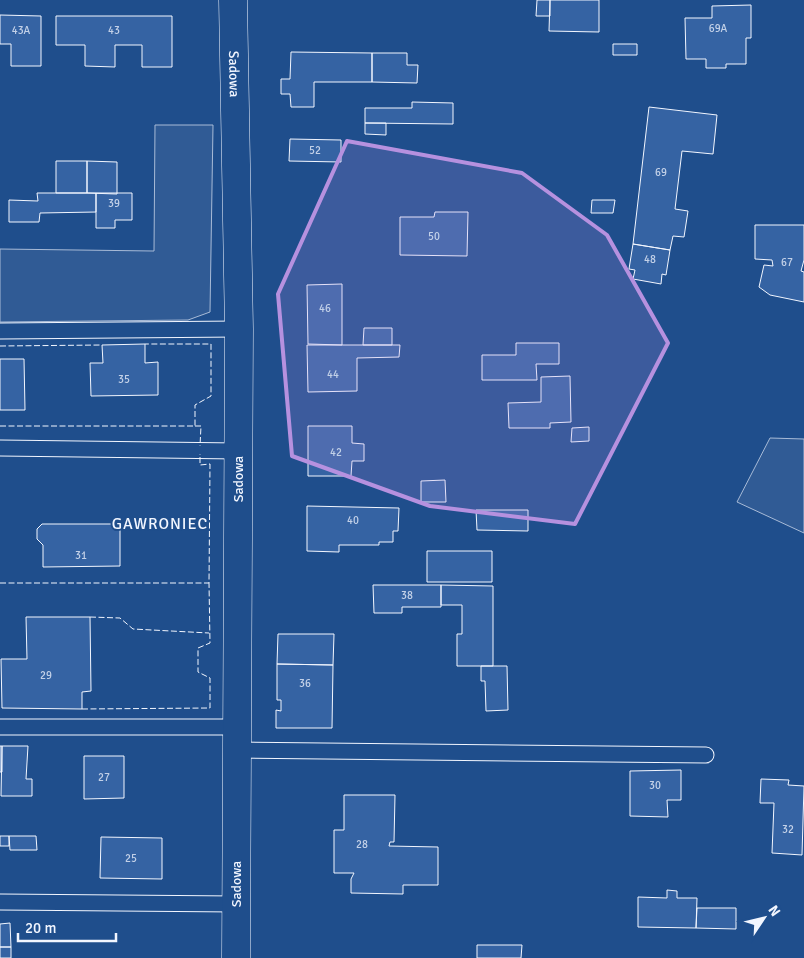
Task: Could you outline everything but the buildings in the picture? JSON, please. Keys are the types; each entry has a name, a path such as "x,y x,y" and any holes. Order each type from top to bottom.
{"street":[{"name":"Sadowa","path":"233,0 239,329 236,958"}],"lane":[{"path":"0,331 239,329"},
{"path":"0,448 238,451"},
{"path":"0,727 237,738 706,755"},
{"path":"0,902 236,904"}],"highlighted area":[{"path":"347,141 522,173 607,235 668,343 575,524 430,506 292,456 278,294"}],"shaded area":[{"path":"155,125 213,125 210,312 188,320 0,322 0,249 154,251"},
{"path":"770,438 804,439 804,533 737,502"}],"fence":[{"path":"0,426 195,426 195,405 211,396 211,344 145,344"},
{"path":"0,346 102,345"},
{"path":"195,426 201,426 200,446"},
{"path":"0,583 209,583 210,464 200,465 200,454"},
{"path":"82,709 210,708 210,678 198,672 198,648 210,643 209,583"},
{"path":"90,617 120,618 133,629 209,633"}],"district":[{"name":"GAWRONIEC","path":"160,524"}]}
